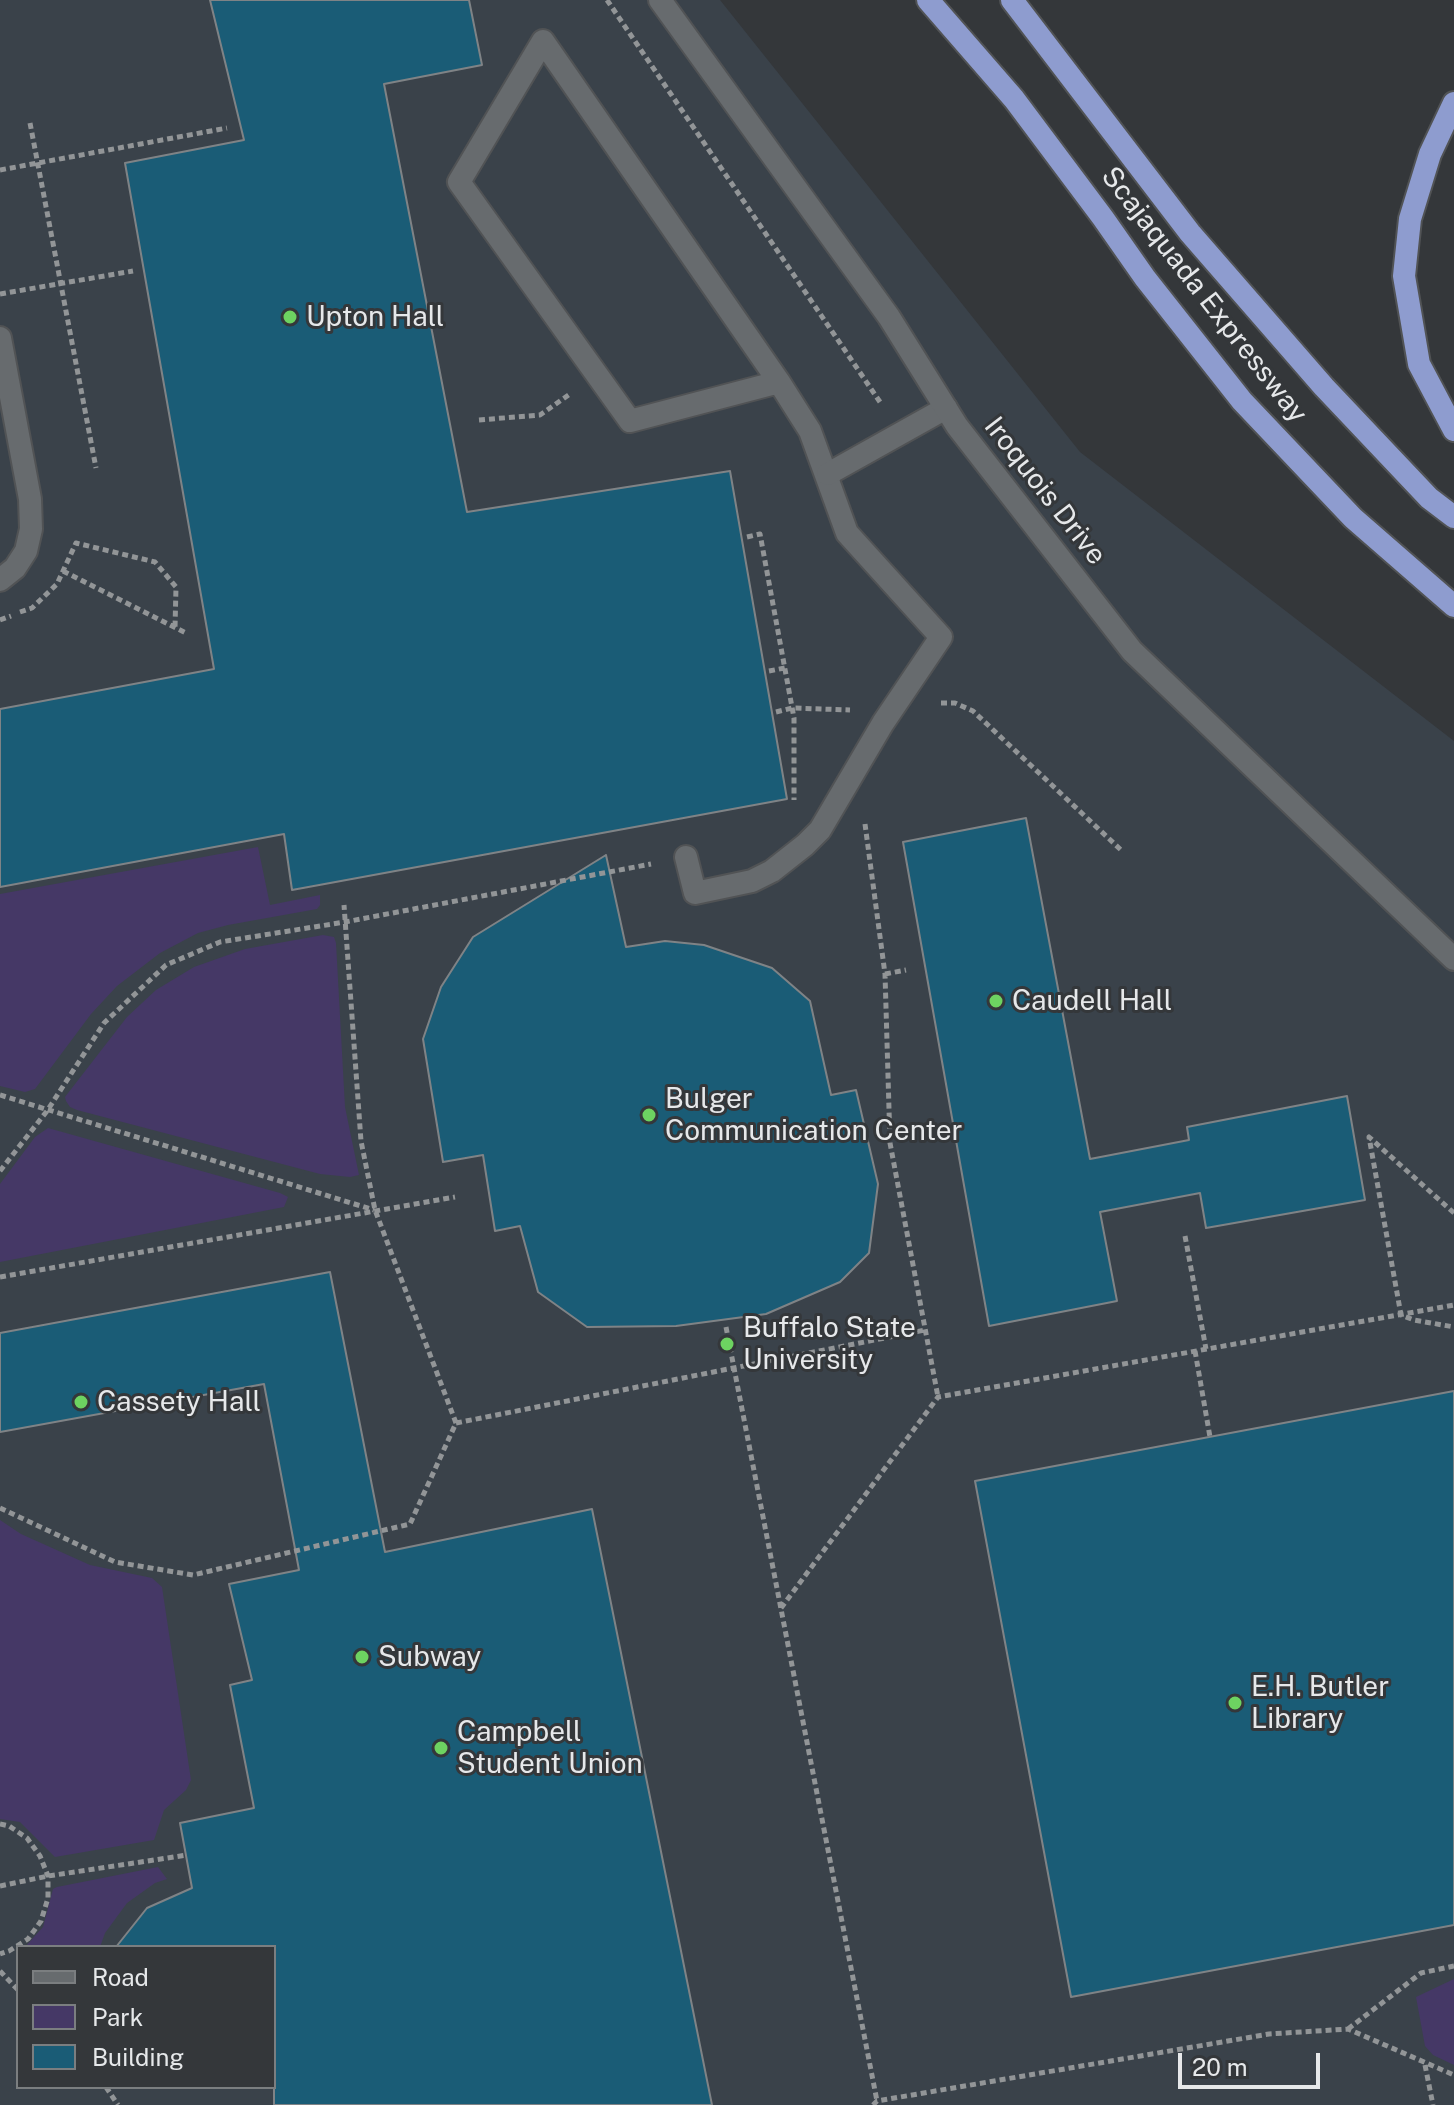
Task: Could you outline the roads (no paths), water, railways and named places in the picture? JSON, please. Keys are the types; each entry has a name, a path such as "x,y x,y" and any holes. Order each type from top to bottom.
{"highway":[{"name":"Scajaquada Expressway","path":"928,0 1014,99 1145,278 1242,401 1353,518 1454,606"},
{"name":"Scajaquada Expressway","path":"1012,0 1190,233 1324,387 1429,498 1454,517"},
{"path":"1454,103 1430,154 1410,219 1404,276 1419,364 1454,430"}],"street":[{"name":"Iroquois Drive","path":"660,0 889,317 957,426 1132,651 1454,959"},
{"path":"686,857 695,893 752,881 772,871 805,845 820,830 883,723 941,637 847,533 815,440 779,382 543,41 459,182 630,421 779,382"},
{"path":"0,338 30,499 31,529 26,551 15,568 0,580"},
{"path":"828,474 946,408"}],"place":[{"name":"Upton Hall","path":"290,317"},
{"name":"Caudell Hall","path":"996,1001"},
{"name":"Bulger Communication Center","path":"649,1115"},
{"name":"Buffalo State University","path":"727,1344"},
{"name":"Cassety Hall","path":"81,1402"},
{"name":"Subway","path":"362,1657"},
{"name":"E.H. Butler Library","path":"1235,1703"},
{"name":"Campbell Student Union","path":"441,1748"}]}
